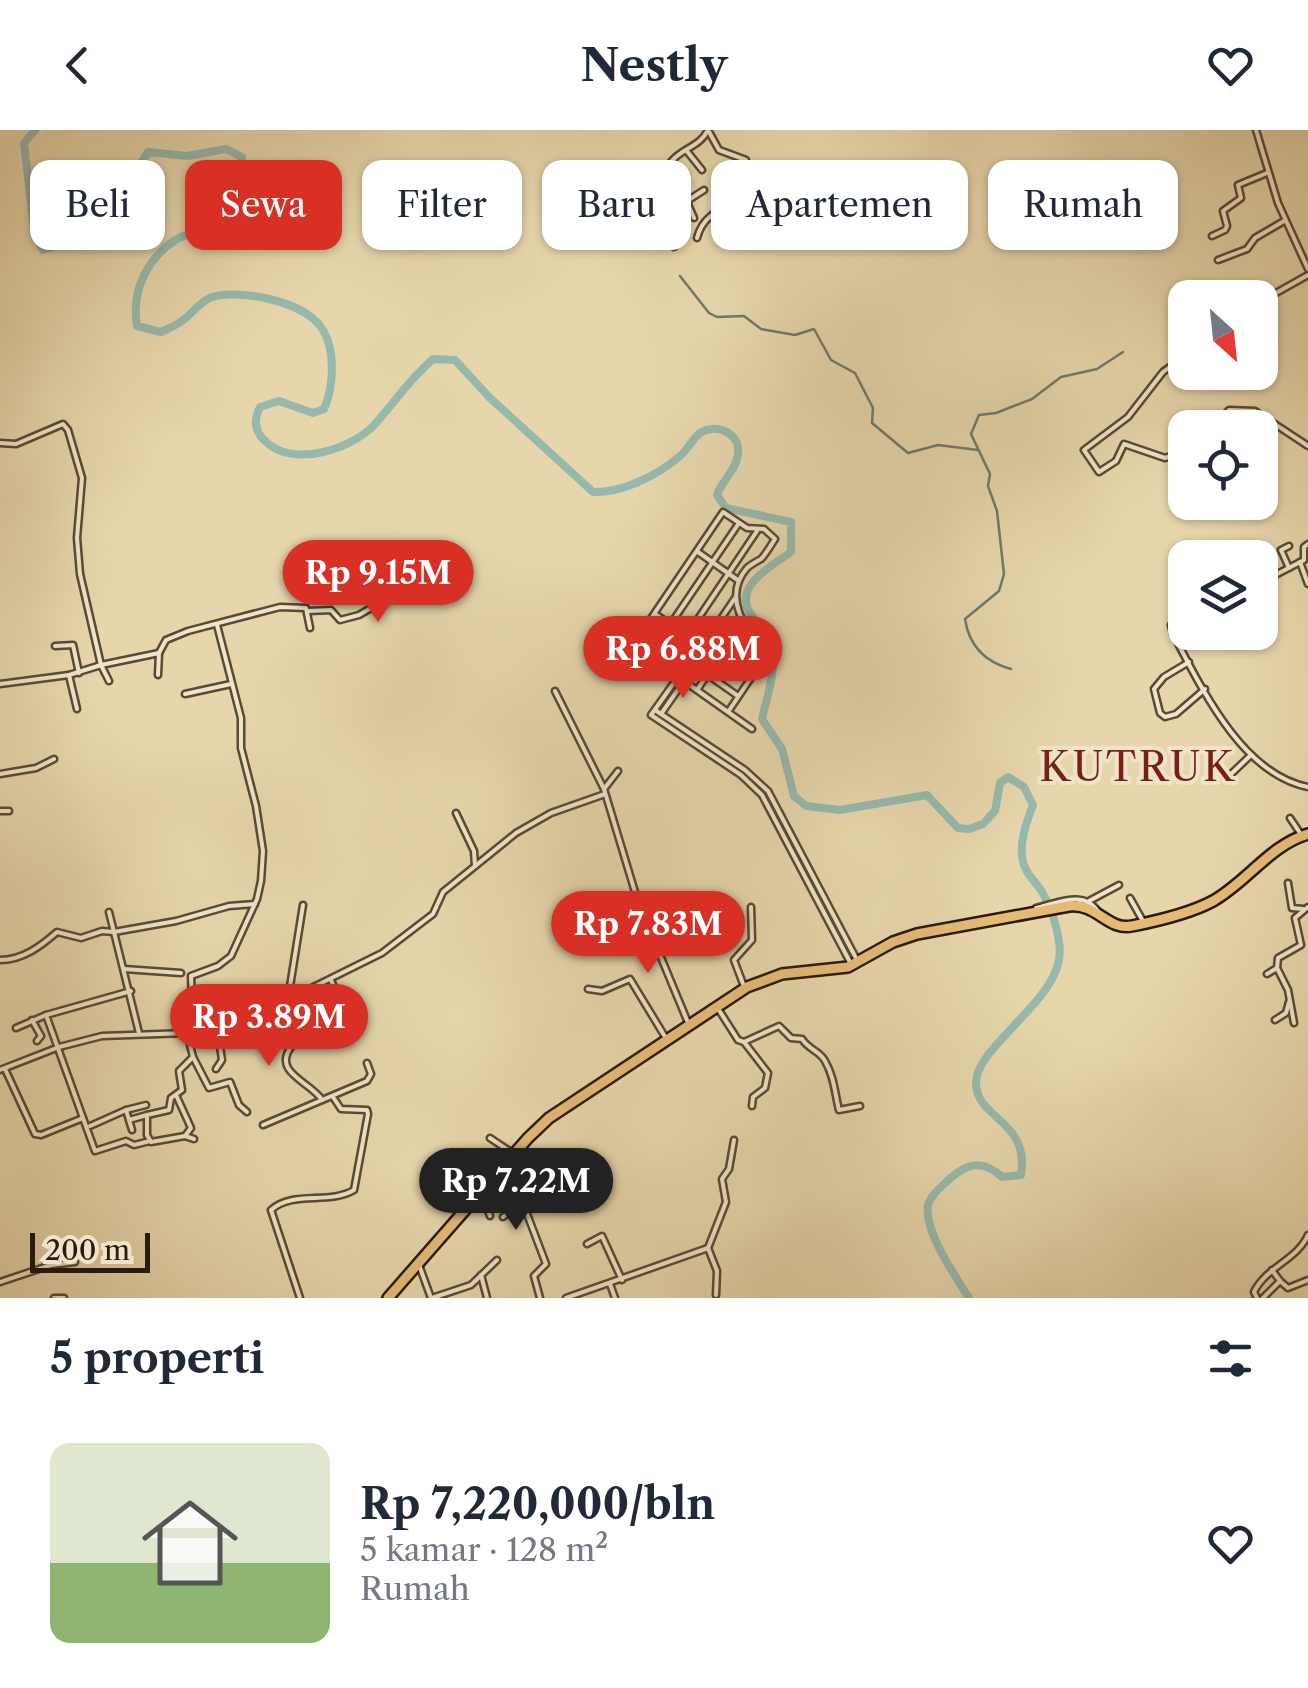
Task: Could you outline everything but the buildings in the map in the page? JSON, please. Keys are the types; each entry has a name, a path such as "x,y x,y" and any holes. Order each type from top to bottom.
{"main road":[{"path":"389,1298 549,1118 745,988 782,974 855,964 900,939 1070,903 1099,913 1118,926 1144,922 1215,900 1272,854 1305,835"}],"street":[{"path":"673,160 700,143 708,130 719,150 746,160 750,195 712,213 697,238"},
{"path":"1256,130 1284,221 1308,272 1278,291"},
{"path":"686,150 702,170"},
{"path":"1212,236 1227,226 1223,211 1242,198 1238,186 1267,172"},
{"path":"691,200 704,190"},
{"path":"691,212 694,218"},
{"path":"1218,260 1247,249 1255,238 1284,221"},
{"path":"1168,368 1123,422 1084,449 1099,472 1116,460 1124,444 1168,457"},
{"path":"0,443 13,445 66,426 82,478 77,538 80,574 101,664 109,681"},
{"path":"1278,427 1308,446"},
{"path":"702,647 735,598 739,581 775,539 764,529 747,528 723,512 633,646 752,729"},
{"path":"670,625 739,523"},
{"path":"665,668 758,528"},
{"path":"1278,574 1305,559 1304,547 1308,544"},
{"path":"1289,546 1281,551 1289,568"},
{"path":"696,551 739,581"},
{"path":"158,675 161,645 169,639 280,607 331,610 340,620 372,609 383,601 388,582 400,574 409,556"},
{"path":"1300,562 1308,584"},
{"path":"728,712 766,654 743,622 735,598"},
{"path":"308,610 310,628"},
{"path":"654,614 749,680"},
{"path":"697,690 743,622"},
{"path":"218,626 241,718 241,748 252,784 262,845 260,881 254,904 228,959 191,976 192,1002 184,1033 209,1088 230,1082 246,1112"},
{"path":"644,630 739,696"},
{"path":"734,669 754,640"},
{"path":"55,646 73,645 79,673"},
{"path":"1182,650 1229,728 1252,755 1279,778 1308,787"},
{"path":"0,684 69,675 101,664 159,653"},
{"path":"1189,662 1164,677 1154,689 1160,713 1164,717 1176,714 1204,689"},
{"path":"69,675 76,709"},
{"path":"678,677 655,710 660,717 745,770 768,791 855,964"},
{"path":"660,717 684,681"},
{"path":"184,694 232,684"},
{"path":"555,690 604,791 638,902 689,1025"},
{"path":"1230,775 1252,755"},
{"path":"0,774 36,768 54,760"},
{"path":"83,1118 41,1135 32,1133 3,1069 102,1036 184,1033 217,1026 273,1008 331,980 382,953 433,914 442,892 516,832 604,791 618,771"},
{"path":"0,811 9,810"},
{"path":"456,814 474,852 475,866"},
{"path":"1290,818 1305,835"},
{"path":"1288,883 1292,908 1306,908"},
{"path":"1070,903 1089,901 1119,885"},
{"path":"1130,898 1144,922"},
{"path":"1089,901 1099,913"},
{"path":"0,960 12,959 43,945 56,932 79,938 254,904"},
{"path":"288,999 304,905"},
{"path":"745,988 734,960 752,940 752,906"},
{"path":"1301,945 1294,922 1296,915 1306,908"},
{"path":"109,912 139,1033"},
{"path":"1294,1022 1276,959 1308,940"},
{"path":"1267,974 1277,968"},
{"path":"124,969 180,972"},
{"path":"588,988 602,991 630,979 667,1040"},
{"path":"331,980 353,1032 336,1038"},
{"path":"16,1028 46,1015 130,991"},
{"path":"1275,1020 1286,1012 1290,998"},
{"path":"273,1008 291,1047 285,1063 323,1102"},
{"path":"716,1008 732,1035 744,1042 768,1073 765,1088 754,1097 752,1106"},
{"path":"46,1015 96,1151 126,1141 134,1145 184,1136 194,1139"},
{"path":"32,1020 41,1036 38,1041"},
{"path":"216,1069 222,1060 217,1026"},
{"path":"744,1042 780,1026 791,1038 801,1039 809,1051 823,1058 840,1110 860,1106"},
{"path":"130,1120 169,1110 171,1098 182,1090 179,1071 193,1057"},
{"path":"262,1125 323,1102 371,1078 366,1062"},
{"path":"176,1095 191,1128 184,1136"},
{"path":"300,1298 271,1210 281,1202 340,1196 354,1190 368,1114 366,1110 342,1109 333,1097"},
{"path":"90,1126 146,1105"},
{"path":"126,1110 132,1130"},
{"path":"147,1115 150,1141"},
{"path":"490,1138 556,1197"},
{"path":"716,1295 716,1264 708,1248 726,1202 722,1179 729,1170 734,1140"},
{"path":"540,1298 534,1276 546,1264 524,1206 526,1198 544,1184"},
{"path":"481,1193 490,1216"},
{"path":"503,1217 524,1206"},
{"path":"1280,1280 1260,1298 1254,1292 1272,1270 1303,1246 1308,1235"},
{"path":"587,1244 602,1236 622,1280"},
{"path":"1303,1246 1308,1254"},
{"path":"566,1298 708,1248"},
{"path":"419,1265 431,1298 471,1285 498,1260"},
{"path":"0,1282 51,1264 75,1262"},
{"path":"1272,1270 1288,1288 1308,1280"},
{"path":"481,1275 487,1298"},
{"path":"610,1284 614,1298"},
{"path":"584,1290 587,1298"},
{"path":"54,1298 64,1298"}],"waterway":[{"path":"35,130 24,143 35,237 43,250 57,246 70,227 97,203 125,188 148,152 187,156 226,149 242,157 212,216 199,230 166,247 150,266 136,300 137,326 161,332 182,321 208,299 224,295 270,299 312,318 321,327 329,346 332,368 327,400 324,409 313,413 279,401 260,407 257,429 277,449 307,454 354,440 377,422 433,359 455,360 489,397 593,492 615,490 649,477 679,457 707,430 720,430 732,436 738,447 737,460 717,495 726,508 791,522 791,552 764,571 746,596 747,606 772,649 772,676 762,719 782,749 794,796 806,806 840,810 927,795 958,828 969,829 983,824 995,811 1000,783 1008,777 1024,787 1033,805 1023,837 1023,862 1049,906 1059,956 1052,980 987,1056 976,1083 984,1105 1018,1142 1021,1175 1002,1177 986,1166 971,1166 949,1179 928,1205 935,1240 969,1298"},
{"path":"680,276 709,313 717,317 744,316 761,329 795,335 814,329 831,360 855,373 873,408 872,423 908,453 938,445 978,450"},
{"path":"1011,669 980,652 965,619 999,591 1004,574 997,511 988,486 990,474 971,434 979,415 1032,399 1061,377 1097,369 1123,352"}],"district":[{"name":"KUTRUK","path":"1138,766"}]}
